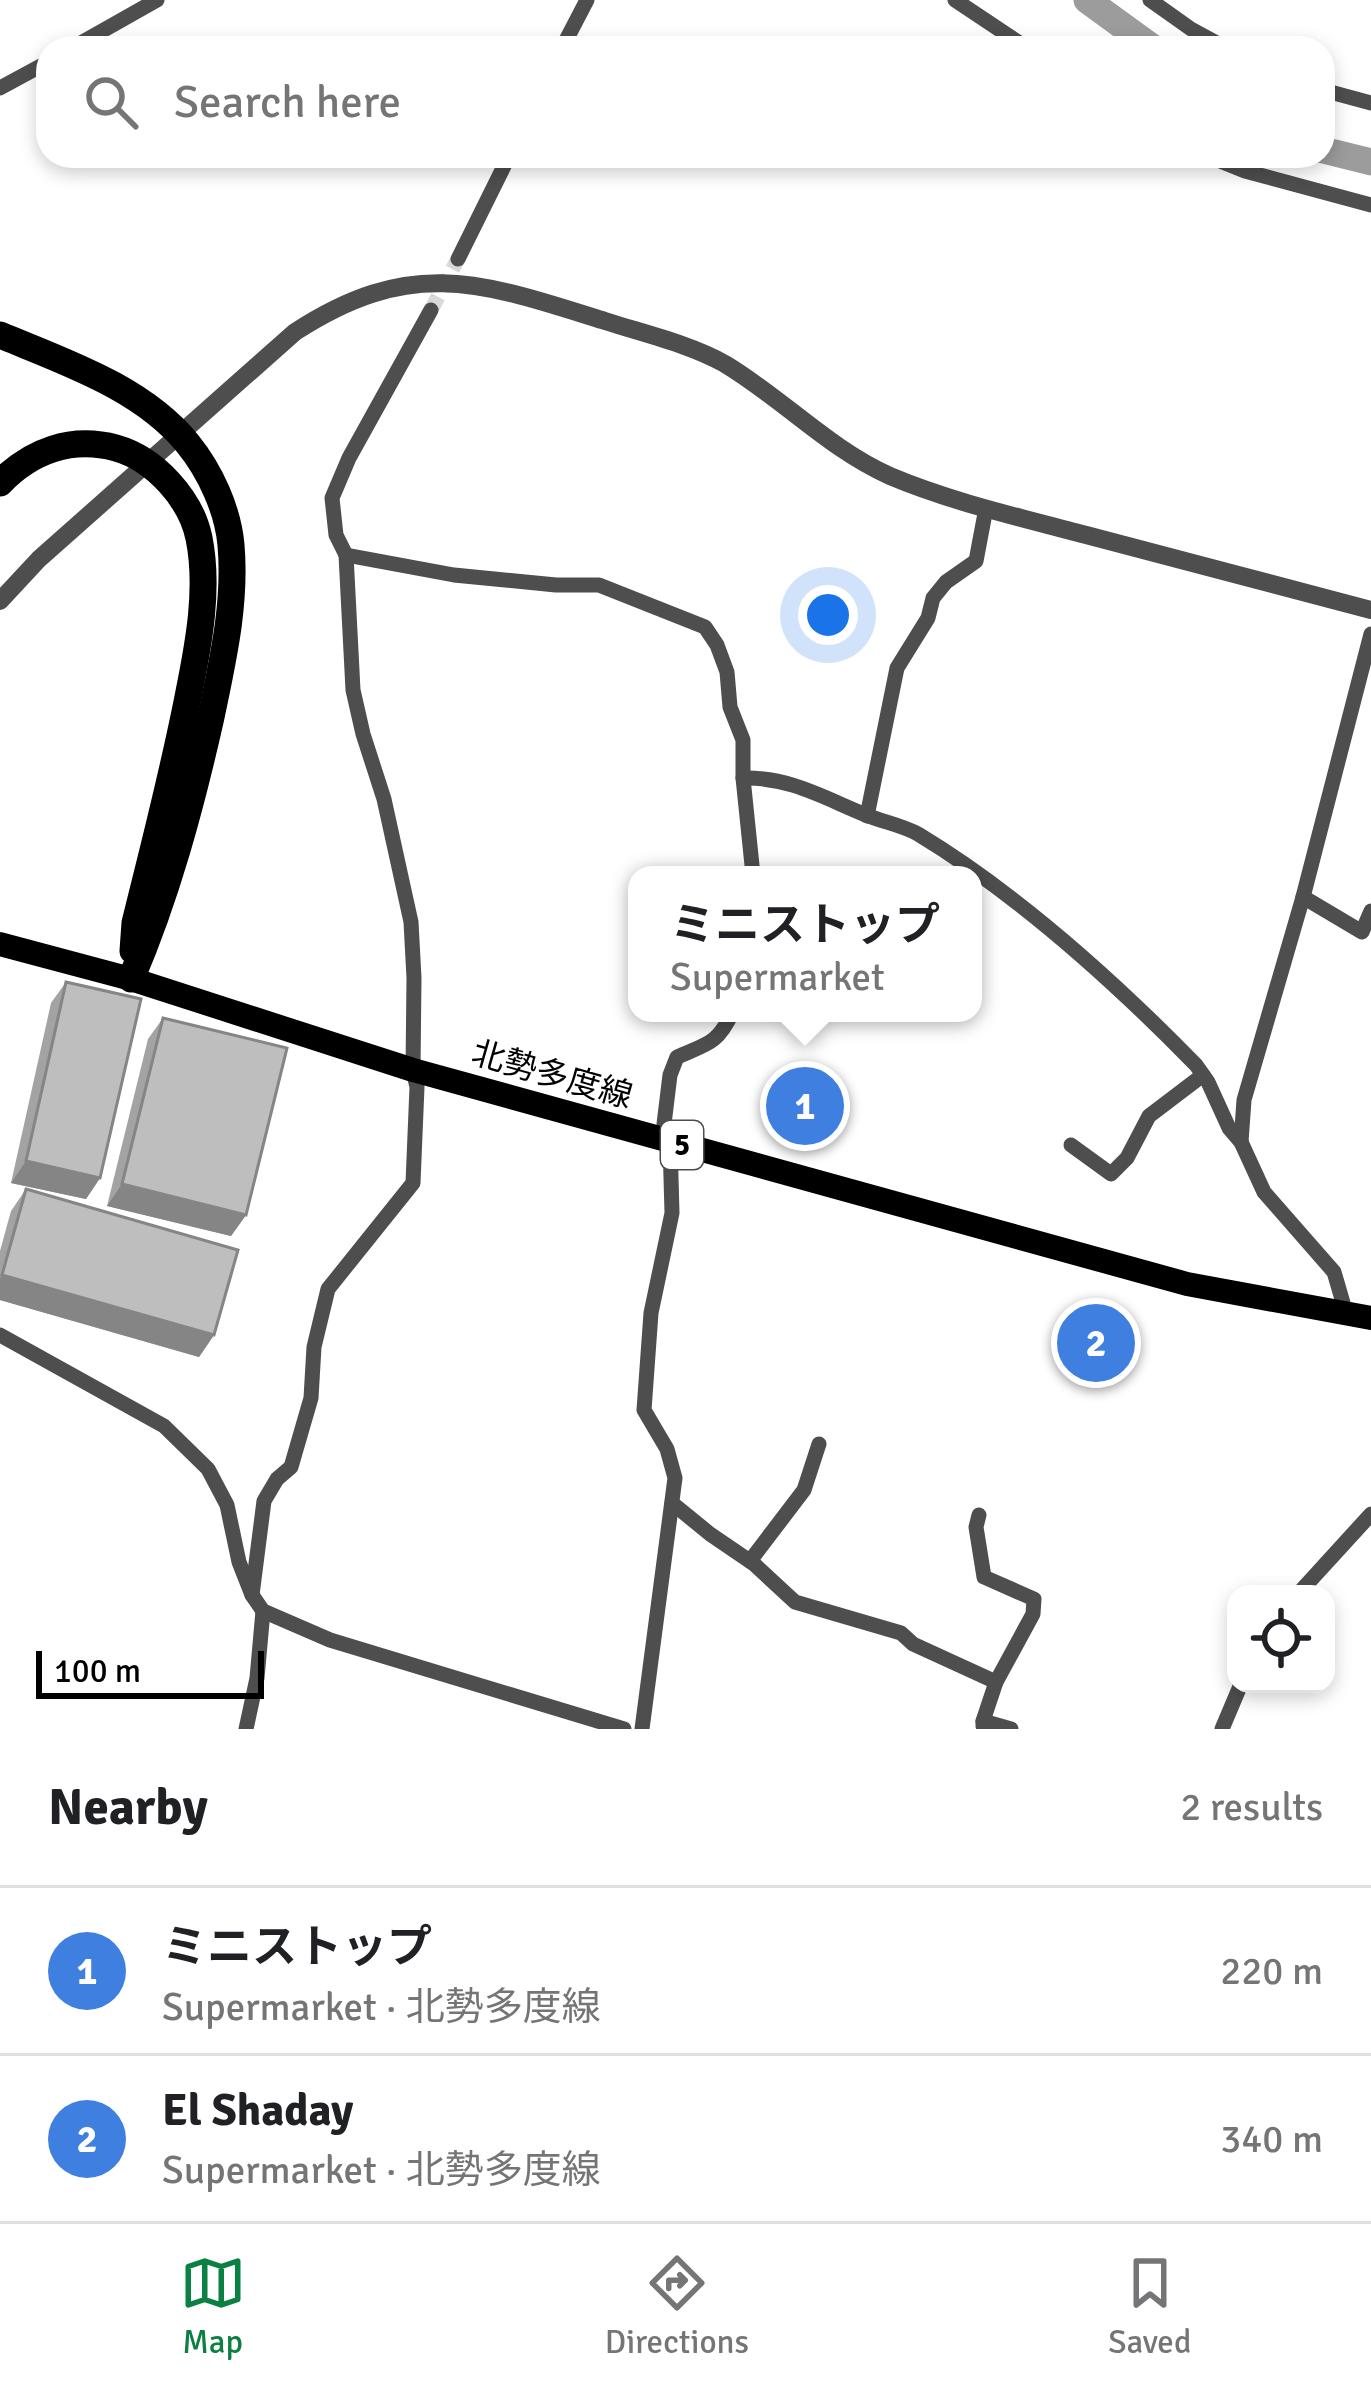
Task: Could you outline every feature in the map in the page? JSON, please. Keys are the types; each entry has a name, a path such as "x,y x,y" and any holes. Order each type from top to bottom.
{"highway":[{"path":"0,335 103,380 166,421 189,445 209,477 230,539 231,619 196,783 153,927 130,979"},
{"path":"0,483 32,456 52,448 75,443 119,449 140,458 164,478 189,509 199,536 200,626 180,738 135,923 130,979"}],"main road":[{"name":"北勢多度線","path":"0,944 130,979 413,1070 1187,1284 1358,1315"}],"street":[{"path":"93,36 157,0"},
{"path":"568,36 587,0"},
{"path":"955,0 1009,36"},
{"path":"1150,0 1204,36"},
{"path":"0,88 36,68"},
{"path":"1335,93 1371,103"},
{"path":"458,259 502,168"},
{"path":"1240,168 1371,205"},
{"path":"0,602 39,559 295,332 368,293 453,282 520,294 701,354 758,385 833,443 886,475 986,508 1371,610"},
{"path":"252,1595 264,1501 291,1466 311,1398 314,1347 328,1289 413,1183 417,1087 411,922 384,799 353,691 346,555 336,535 332,498 430,310"},
{"path":"867,816 897,668 928,618 933,598 946,582 976,561 986,508"},
{"path":"346,555 454,574 599,585 705,627 727,672 730,707 743,740 752,866"},
{"path":"1241,1142 1244,1100 1371,634"},
{"path":"743,778 802,785 914,832 963,866"},
{"path":"982,879 1130,999 1203,1075 1264,1192 1334,1272 1358,1315"},
{"path":"1303,897 1362,932 1371,911"},
{"path":"642,1729 675,1478 667,1449 644,1410 651,1313 672,1213 670,1142 664,1124 676,1057 711,1044 727,1022"},
{"path":"1071,1144 1111,1174 1127,1158 1149,1116 1203,1075"},
{"path":"0,1335 164,1426 208,1468 227,1505 239,1562 263,1611 331,1640 624,1729"},
{"path":"750,1561 804,1490 819,1444"},
{"path":"672,1503 750,1561 795,1602 901,1633 913,1644 995,1682"},
{"path":"1306,1585 1371,1514"},
{"path":"979,1515 976,1527 984,1577 1034,1599 1034,1614 995,1682 983,1725 1012,1729"},
{"path":"246,1729 257,1678 263,1611"},
{"path":"1222,1729 1237,1693"}],"building":[{"path":"66,982 141,999 100,1178 26,1161"},
{"path":"163,1018 287,1048 246,1215 122,1184"},
{"path":"799,1072 840,1082 833,1108 793,1098"},
{"path":"26,1189 238,1250 214,1335 2,1275"},
{"path":"1090,1310 1129,1318 1125,1345 1084,1336"}],"waterway":[{"path":"1087,0 1136,36"},
{"path":"1335,153 1371,162"}],"tunnel":[{"path":"431,310 458,259"}],"place":[{"name":"ミニストップ","path":"805,1106"},
{"name":"El Shaday","path":"1096,1343"}]}
